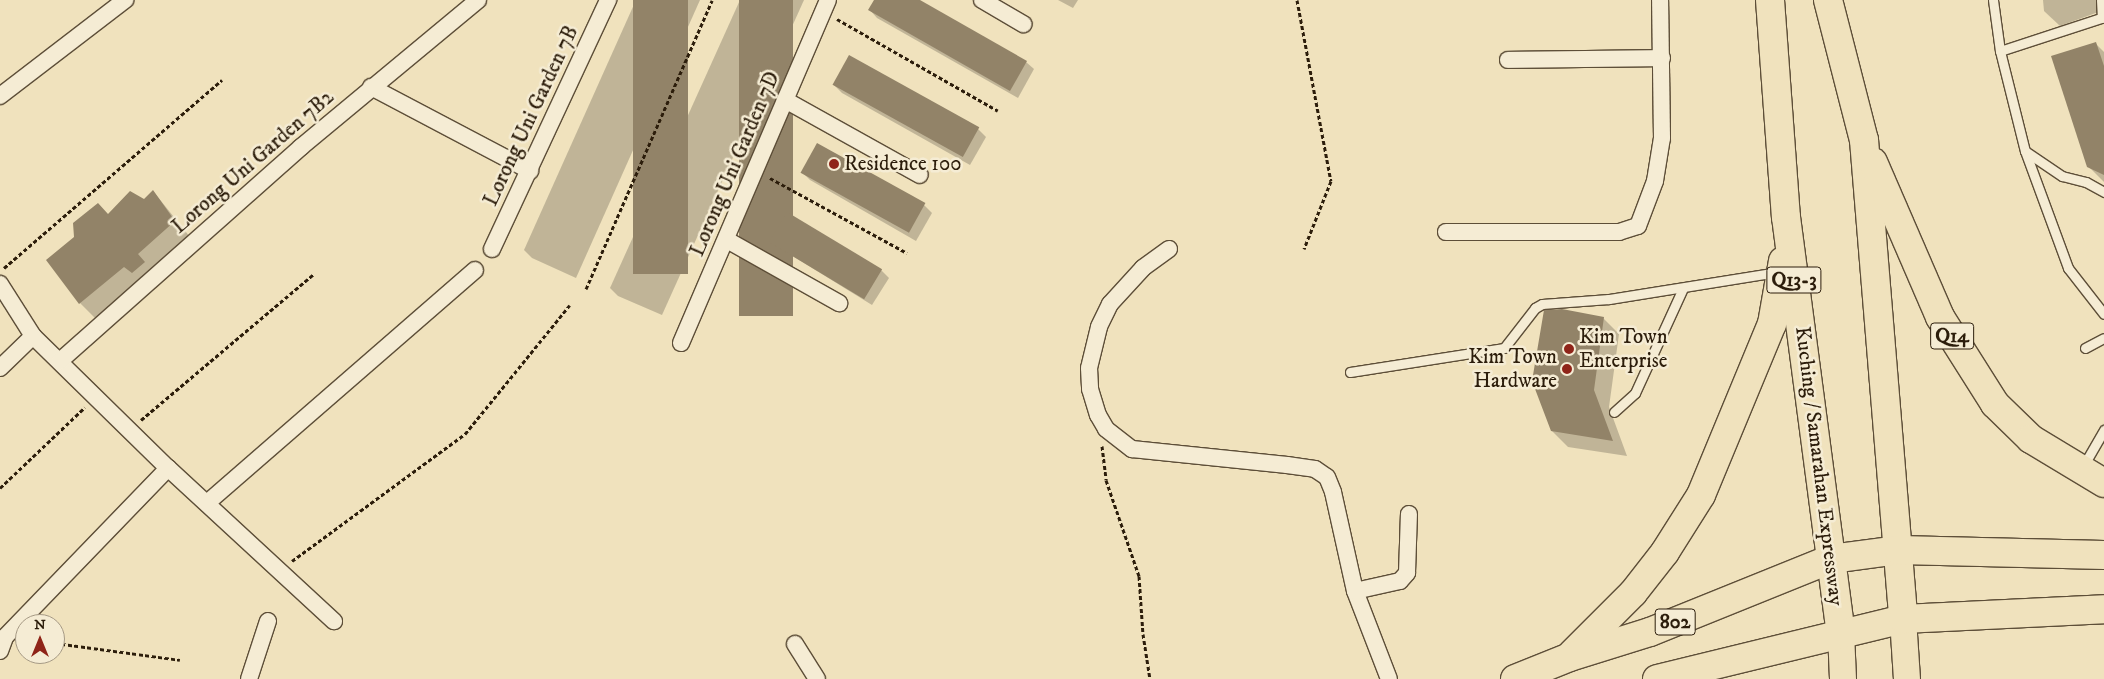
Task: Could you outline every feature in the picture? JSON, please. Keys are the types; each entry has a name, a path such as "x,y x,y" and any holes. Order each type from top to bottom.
{"highway":[{"name":"Kuching / Samarahan Expressway","path":"1770,0 1786,217 1841,632"},
{"path":"1828,0 1864,140 1899,550 1903,619"},
{"name":"Q14","path":"1864,140 1940,318 1995,404 2031,439 2104,483"},
{"path":"1570,657 1633,593 1666,552 1701,495 1772,324 1782,271 1786,217"},
{"path":"1831,559 1899,550 2104,555"},
{"name":"802","path":"1515,679 1570,657 1650,632 1831,559"},
{"path":"1841,632 1903,619 2104,609"},
{"name":"802","path":"1657,679 1841,632"}],"main road":[{"path":"1903,619 1908,679"},
{"name":"Q13-3","path":"1841,632 1843,679"}],"street":[{"path":"0,96 125,0"},
{"name":"Lorong Uni Garden 7B2","path":"60,361 371,87 478,0"},
{"name":"Lorong Uni Garden 7B","path":"492,250 530,172 608,0"},
{"path":"982,0 1023,24"},
{"path":"1446,232 1619,232 1638,226 1655,181 1662,138 1660,0"},
{"name":"Lorong Uni Garden 7D","path":"681,344 826,6"},
{"path":"1508,60 1662,58"},
{"path":"371,87 530,172"},
{"path":"785,100 920,175"},
{"path":"727,240 839,303"},
{"path":"1168,250 1143,268 1110,304 1099,327 1089,368 1090,389 1098,415 1106,429 1132,449 1315,469 1327,477 1333,492 1356,591 1390,679"},
{"path":"207,503 475,270"},
{"path":"0,284 33,336 168,468 334,621"},
{"path":"0,368 33,336"},
{"path":"0,651 5,637 168,468"},
{"path":"1356,591 1400,581 1408,573 1409,514"},
{"path":"249,679 268,621"},
{"path":"795,644 816,679"}],"lane":[{"path":"1993,0 2000,51 2025,151 2068,268 2104,314"},
{"path":"2000,51 2103,18 2101,0"},
{"path":"2025,151 2062,176 2086,182 2104,192"},
{"path":"1350,372 1504,348 1535,308 1542,304 1609,299 1782,271"},
{"path":"1614,412 1635,392 1682,288"},
{"path":"2085,348 2104,338"},
{"path":"2080,470 2104,430"}],"path":[{"path":"586,289 712,0"},
{"path":"1297,0 1331,180 1304,250"},
{"path":"826,6 998,111"},
{"path":"0,272 222,80"},
{"path":"756,170 907,253"},
{"path":"129,430 314,274"},
{"path":"279,570 465,434 570,305"},
{"path":"0,488 95,397"},
{"path":"1098,415 1106,480 1140,576 1143,634 1150,679"},
{"path":"65,644 180,660"}],"building":[{"path":"633,0 688,0 688,274 633,274"},
{"path":"739,0 793,0 793,316 739,316"},
{"path":"874,0 920,0 1027,61 1010,91 868,10"},
{"path":"2096,42 2104,66 2104,175 2087,167 2051,56"},
{"path":"849,55 979,127 963,157 833,85"},
{"path":"817,143 925,203 909,233 801,173"},
{"path":"153,190 175,221 138,254 145,262 132,273 124,267 79,304 46,260 74,237 73,223 98,203 108,214 130,191 144,199"},
{"path":"787,212 882,269 864,299 769,242"},
{"name":"Kim Town Enterprise","path":"1562,309 1604,317 1594,390 1613,441 1551,431 1532,381 1544,310"}],"place":[{"name":"Residence 100","path":"834,164"},
{"name":"Kim Town Enterprise","path":"1569,349"},
{"name":"Kim Town Hardware","path":"1567,369"}]}
